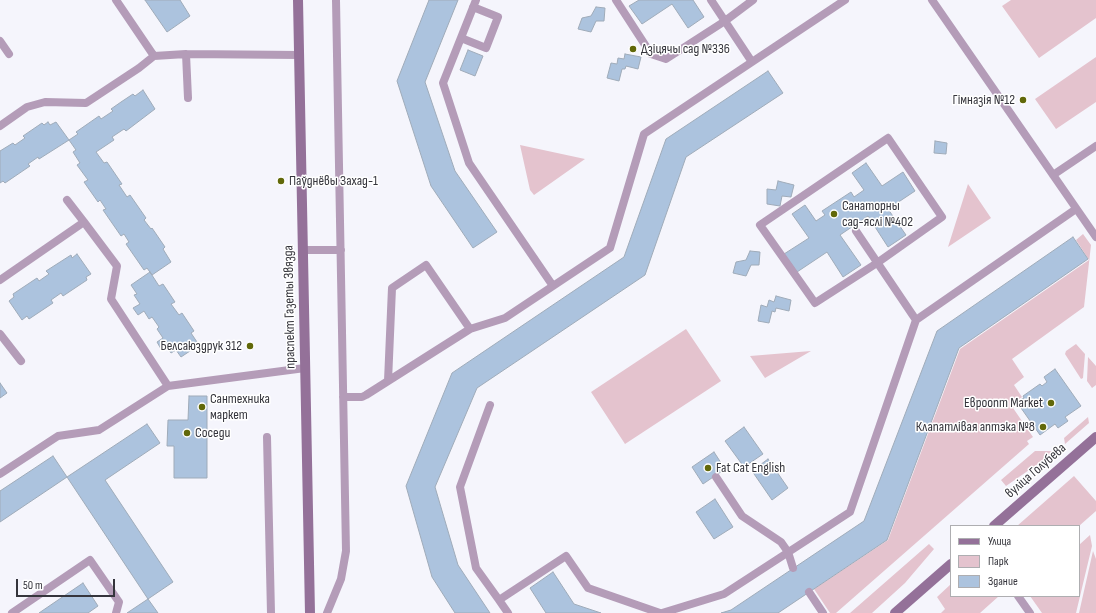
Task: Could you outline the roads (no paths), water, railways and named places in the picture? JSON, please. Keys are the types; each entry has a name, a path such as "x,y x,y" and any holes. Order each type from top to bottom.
{"main road":[{"name":"праспект Газеты Звязда","path":"298,0 310,613"},
{"name":"вуліца Голубева","path":"995,525 1096,437"},
{"path":"896,613 950,565"}],"lane":[{"path":"116,0 154,56"},
{"path":"327,613 339,586 346,557 336,0"},
{"path":"616,0 651,54 666,59 725,21 753,0"},
{"path":"711,0 752,62"},
{"path":"343,397 362,397 470,328 506,318 610,248 644,134 845,0"},
{"path":"932,0 1096,237"},
{"path":"461,38 486,48 498,18 475,4 461,38 443,83 469,163 553,286"},
{"path":"0,41 9,54"},
{"path":"186,54 188,98"},
{"path":"0,126 27,107 45,102 86,103 139,68 154,56 186,54 299,55"},
{"path":"888,138 942,216 877,263 815,303 760,225 888,138"},
{"path":"1053,175 1096,146"},
{"path":"68,200 117,266 111,299 168,386"},
{"path":"499,600 566,556 588,588 661,613 724,594 850,512 916,320 1076,209"},
{"path":"0,280 84,222"},
{"path":"856,231 916,320"},
{"path":"302,250 341,250"},
{"path":"388,380 392,288 426,266 470,328"},
{"path":"0,334 21,361"},
{"path":"0,474 58,436 99,430 168,386 305,368"},
{"path":"490,405 460,487 476,568 508,613"},
{"path":"267,438 270,613"},
{"path":"716,477 742,516 781,542 788,552 793,568"},
{"path":"12,613 90,560 119,602 116,613"},
{"path":"809,592 823,613"},
{"path":"1019,597 1030,613"}],"place":[{"name":"Дзіцячы сад №336","path":"633,49"},
{"name":"Гімназія №12","path":"1023,100"},
{"name":"Паўднёвы Захад-1","path":"281,181"},
{"name":"Санаторны сад-яслі №402","path":"834,214"},
{"name":"Белсаюздрук 312","path":"250,346"},
{"name":"Евроопт Market","path":"1051,403"},
{"name":"Сантехника маркет","path":"202,407"},
{"name":"Клапатлівая аптэка №8","path":"1043,427"},
{"name":"Соседи","path":"187,433"},
{"name":"Fat Cat English","path":"708,468"}]}
